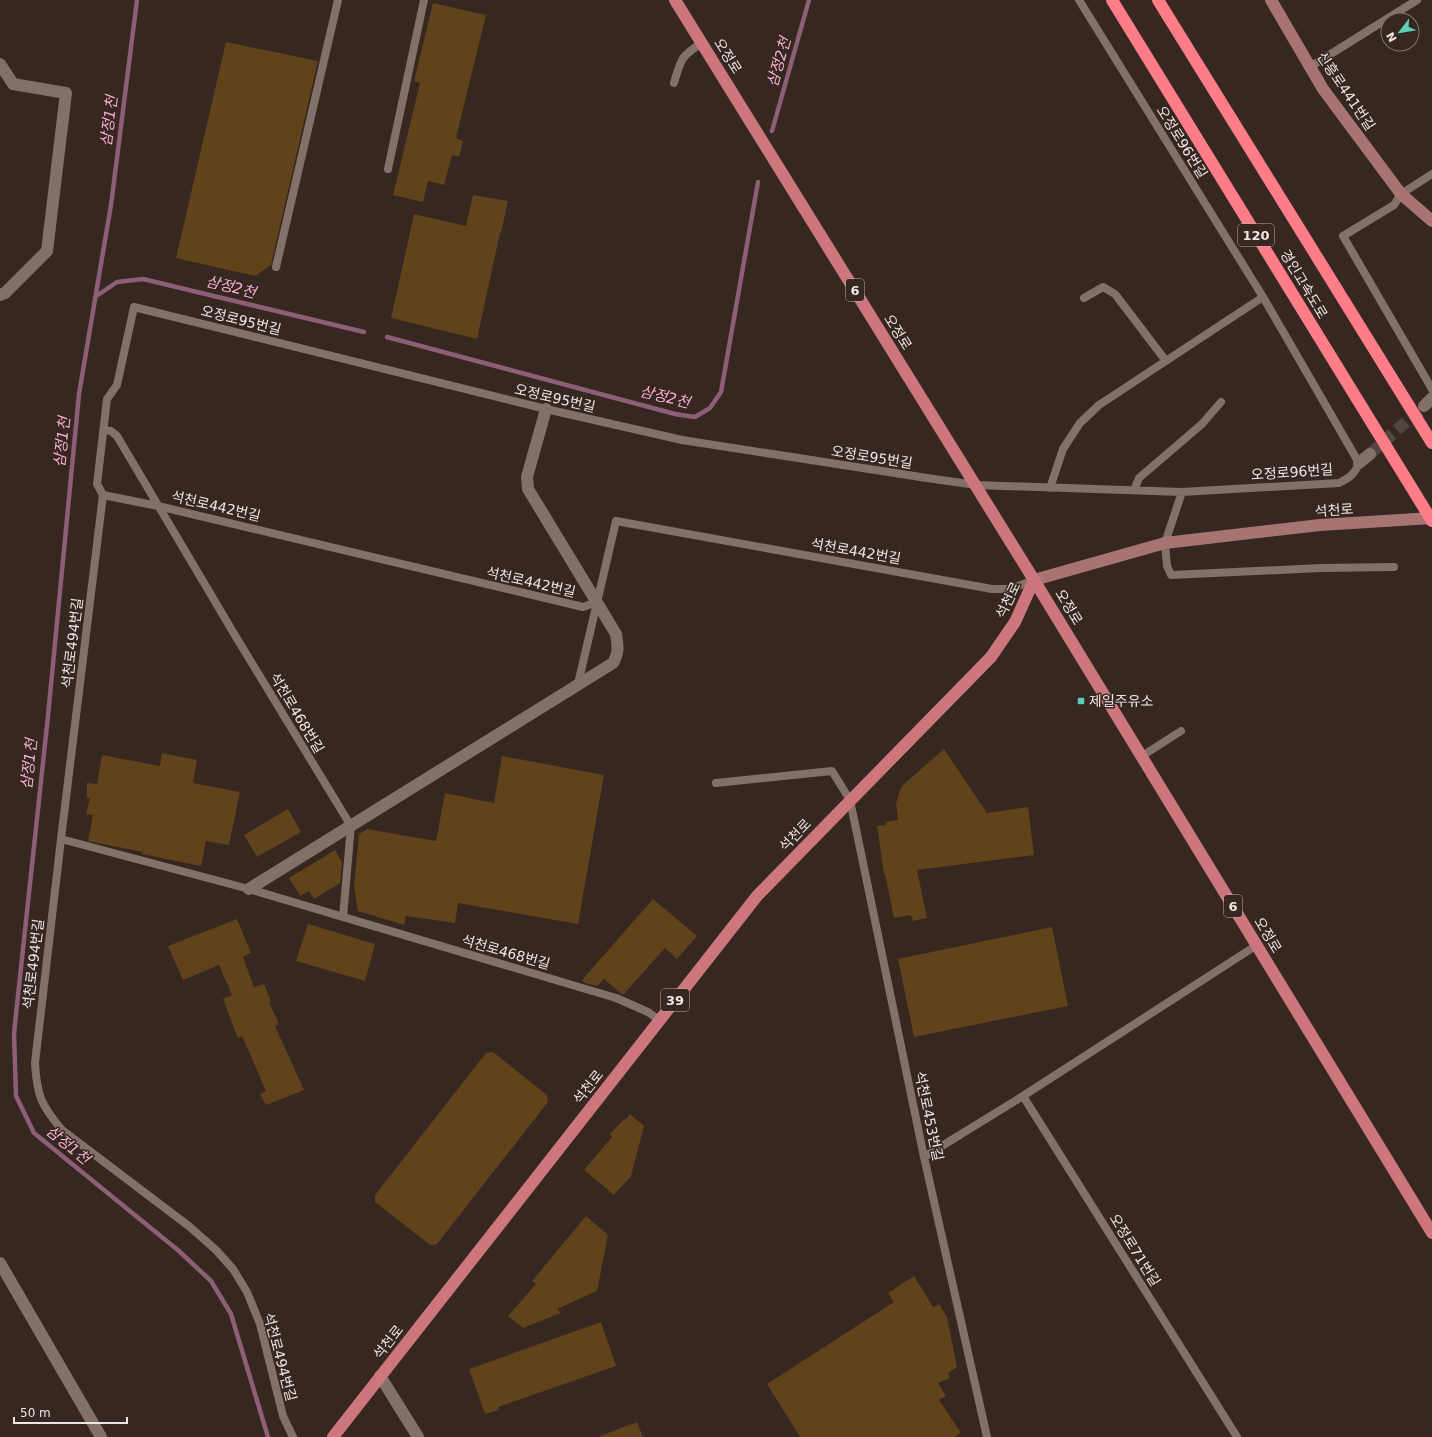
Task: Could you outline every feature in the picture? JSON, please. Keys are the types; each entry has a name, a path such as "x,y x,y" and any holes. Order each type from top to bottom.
{"highway":[{"name":"경인고속도로","path":"1112,0 1432,521"},
{"name":"경인고속도로","path":"1158,0 1432,443"}],"main road":[{"name":"오정로","path":"675,0 976,485 1432,1233"},
{"name":"석천로","path":"333,1437 757,896 991,657 1015,622 1034,580"}],"street":[{"name":"신흥로441번길","path":"1271,0 1323,89 1401,194 1432,221"},
{"path":"0,64 13,84 66,93 47,251 5,292 0,295"},
{"path":"249,889 613,663 618,654 616,634 528,489 527,477 546,409"},
{"path":"1358,463 1370,454"},
{"name":"석천로","path":"1034,580 1165,543 1320,525 1432,518"},
{"path":"0,1263 101,1437"},
{"path":"380,1376 418,1437"}],"lane":[{"path":"276,267 338,0"},
{"path":"388,169 424,0"},
{"name":"오정로96번길","path":"976,485 1182,492 1339,483 1347,479 1356,471 1358,463 1263,297 1079,0"},
{"path":"1310,67 1417,0"},
{"path":"674,83 679,64 686,52 702,43"},
{"path":"1432,174 1401,194 1394,205 1342,236 1432,389"},
{"path":"1084,298 1103,286 1115,294 1166,361"},
{"path":"1050,488 1063,450 1080,423 1099,405 1263,297"},
{"name":"오정로95번길","path":"134,307 546,409 682,440 976,485"},
{"name":"석천로494번길","path":"134,307 117,385 107,399 97,484 103,495 35,1063 36,1085 42,1104 62,1130 190,1227 216,1250 233,1269 247,1292 260,1324 283,1416 293,1437"},
{"path":"1134,490 1140,478 1202,424 1221,402"},
{"name":"석천로468번길","path":"104,430 111,431 117,436 236,637 351,826"},
{"path":"1182,492 1165,543 1167,566 1171,575 1321,568 1394,567"},
{"name":"석천로442번길","path":"103,495 158,506 583,607 597,602 616,521 992,589 1010,588 1034,580"},
{"path":"578,684 597,602"},
{"path":"1142,756 1181,731"},
{"path":"716,783 832,771 850,800"},
{"name":"석천로453번길","path":"850,800 924,1157 987,1437"},
{"path":"343,917 351,826"},
{"name":"석천로468번길","path":"61,839 249,889 616,998 648,1012 659,1020"},
{"path":"924,1157 1023,1096 1257,945"},
{"name":"오정로71번길","path":"1023,1096 1237,1437"}],"building":[{"path":"433,3 486,15 456,138 463,141 459,157 452,155 444,185 428,181 423,202 393,195 420,83 414,81"},
{"path":"226,42 318,61 271,265 255,276 176,258"},
{"path":"473,195 508,201 477,339 391,318 414,214 466,226"},
{"path":"944,749 987,813 1028,807 1034,855 917,870 927,918 913,921 911,915 894,918 884,874 877,826 886,825 885,822 898,820 896,804 903,785"},
{"path":"162,753 197,760 193,783 240,792 229,845 206,841 201,866 88,841 93,815 86,814 90,798 87,798 87,783 97,784 102,755 160,766"},
{"path":"502,756 604,775 578,924 458,903 455,923 406,916 404,925 358,911 354,886 359,834 367,829 436,841 445,793 494,803"},
{"path":"288,809 301,832 257,857 244,835"},
{"path":"335,850 342,862 340,883 314,899 309,891 300,896 289,878"},
{"path":"653,899 697,936 677,959 665,948 623,995 604,979 597,986 585,983 582,980"},
{"path":"237,919 251,953 243,957 254,987 264,984 271,1001 269,1002 279,1024 275,1026 304,1090 266,1105 260,1094 266,1091 242,1036 238,1038 223,999 232,995 219,965 183,980 168,946"},
{"path":"308,924 375,944 365,981 296,961"},
{"path":"1052,927 1068,1006 914,1037 898,959"},
{"path":"493,1052 547,1095 548,1102 437,1244 430,1245 375,1202 375,1195 486,1053"},
{"path":"630,1114 644,1126 631,1176 614,1195 584,1170 612,1137 610,1134"},
{"path":"586,1216 608,1235 597,1291 557,1309 561,1313 523,1328 508,1316 536,1284 532,1281"},
{"path":"914,1276 933,1307 939,1304 947,1317 957,1367 948,1373 950,1378 938,1383 946,1396 939,1400 961,1433 954,1437 800,1437 767,1384 894,1302 888,1293"},
{"path":"601,1322 616,1366 498,1407 499,1410 485,1414 469,1369"},
{"path":"637,1422 643,1437 600,1437 600,1436"}],"waterway":[{"name":"삼정1천","path":"137,0 111,205 79,394 48,716 14,1033 16,1096 34,1133 179,1251 211,1281 231,1314 268,1437"},
{"name":"삼정2천","path":"772,131 809,0"},
{"name":"삼정2천","path":"387,337 675,414 695,417 710,408 721,392 758,182"},
{"name":"삼정2천","path":"95,297 117,282 143,279 364,332"}],"tunnel":[{"path":"1370,454 1424,406"}],"place":[{"name":"제일주유소","path":"1081,701"}]}
